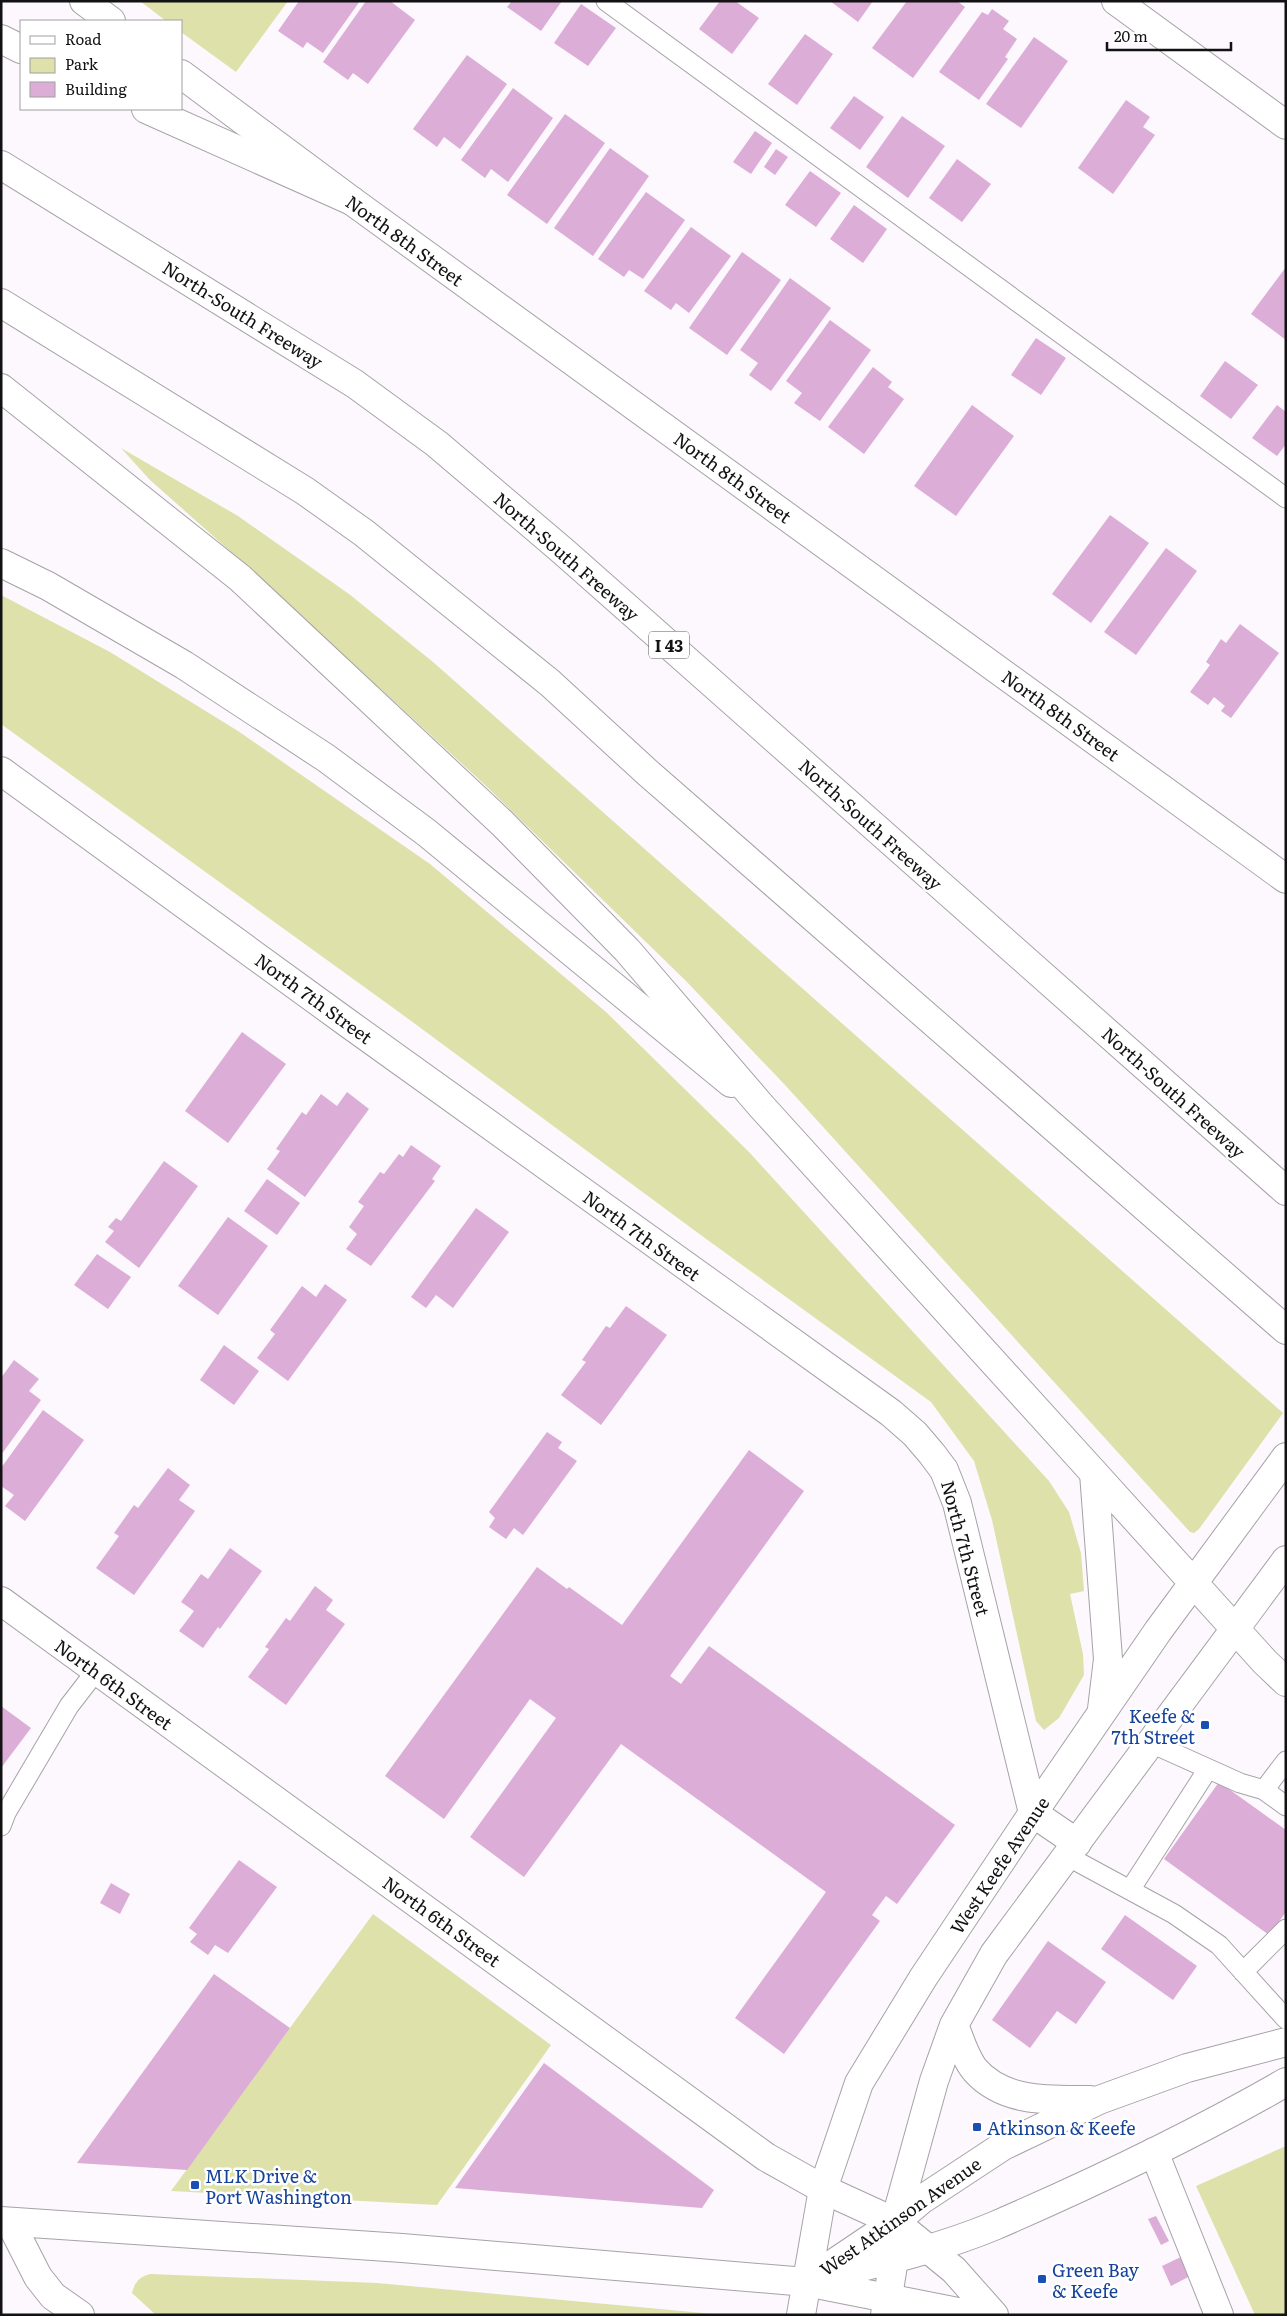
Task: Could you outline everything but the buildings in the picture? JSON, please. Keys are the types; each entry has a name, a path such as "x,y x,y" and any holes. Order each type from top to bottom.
{"main road":[{"path":"84,1 109,20"},
{"path":"1116,1 1286,125"},
{"path":"1,39 20,48"},
{"name":"North 8th Street","path":"182,75 352,201 1286,878"},
{"path":"148,110 352,201"},
{"name":"North-South Freeway","path":"1,164 355,384 437,444 564,552 1286,1191"},
{"path":"1,303 305,491 364,533 455,605 550,683 655,779 1286,1330"},
{"path":"1,388 240,578 494,816 627,950 762,1107 1265,1662 1286,1682"},
{"path":"1,563 48,586 184,665 326,758 434,839 762,1107"},
{"name":"North 7th Street","path":"1,771 349,1024 891,1413 915,1434 944,1470 957,1504 1033,1813"},
{"name":"West Keefe Avenue","path":"801,2315 823,2189 860,2083 923,1978 1033,1813 1193,1582 1286,1457"},
{"path":"1094,1473 1108,1659 1102,1713"},
{"path":"887,2306 894,2259 895,2222 934,2081 954,2025 994,1954 1286,1560"},
{"name":"North 6th Street","path":"1,1601 766,2157 823,2189 895,2222 954,2270 994,2315"},
{"path":"1033,1813 1072,1850"},
{"path":"954,2025 967,2056 976,2071 994,2085 1012,2094 1038,2100 1099,2100"},
{"name":"West Atkinson Avenue","path":"806,2282 895,2222 921,2200 1002,2146 1099,2100 1187,2068 1286,2042"},
{"name":"West Atkinson Avenue","path":"806,2282 894,2259 993,2226 1190,2135 1286,2082"},
{"path":"1154,2152 1219,2315"},
{"path":"6,2222 402,2248 806,2282 887,2306 973,2315"},
{"path":"6,2222 38,2277 53,2296 80,2315"}],"lane":[{"path":"606,1 1286,498"},
{"path":"1,1826 6,1812 61,1719 96,1671"},
{"path":"1151,1743 1208,1769 1264,1790 1286,1806"},
{"path":"1264,1790 1286,1761"},
{"path":"1130,1890 1208,1769"},
{"path":"1072,1850 1130,1890 1174,1914 1219,1945 1286,2019"},
{"path":"1244,1972 1286,1929"}],"green space":[{"path":"140,1 288,1 236,72 182,33 182,20 165,20"},
{"path":"121,448 238,516 349,594 433,662 1283,1413 1199,1529 1194,1533 1190,1532 786,1086 686,981 485,785 248,567 150,480"},
{"path":"1,595 110,652 238,731 430,864 606,1012 749,1152 1049,1481 1069,1512 1081,1553 1084,1591 1070,1594 1083,1654 1084,1675 1059,1718 1044,1730 1036,1721 992,1520 974,1461 931,1402 403,1015 1,724"},
{"path":"373,1914 551,2045 437,2205 171,2191"},
{"path":"1286,2146 1286,2315 1255,2315 1196,2186"},
{"path":"150,2274 377,2283 725,2315 156,2315 132,2293 138,2280"}],"place":[{"name":"Keefe & 7th Street","path":"1205,1725"},
{"name":"Atkinson & Keefe","path":"977,2127"},
{"name":"MLK Drive & Port Washington","path":"195,2185"},
{"name":"Green Bay & Keefe","path":"1042,2279"}]}
